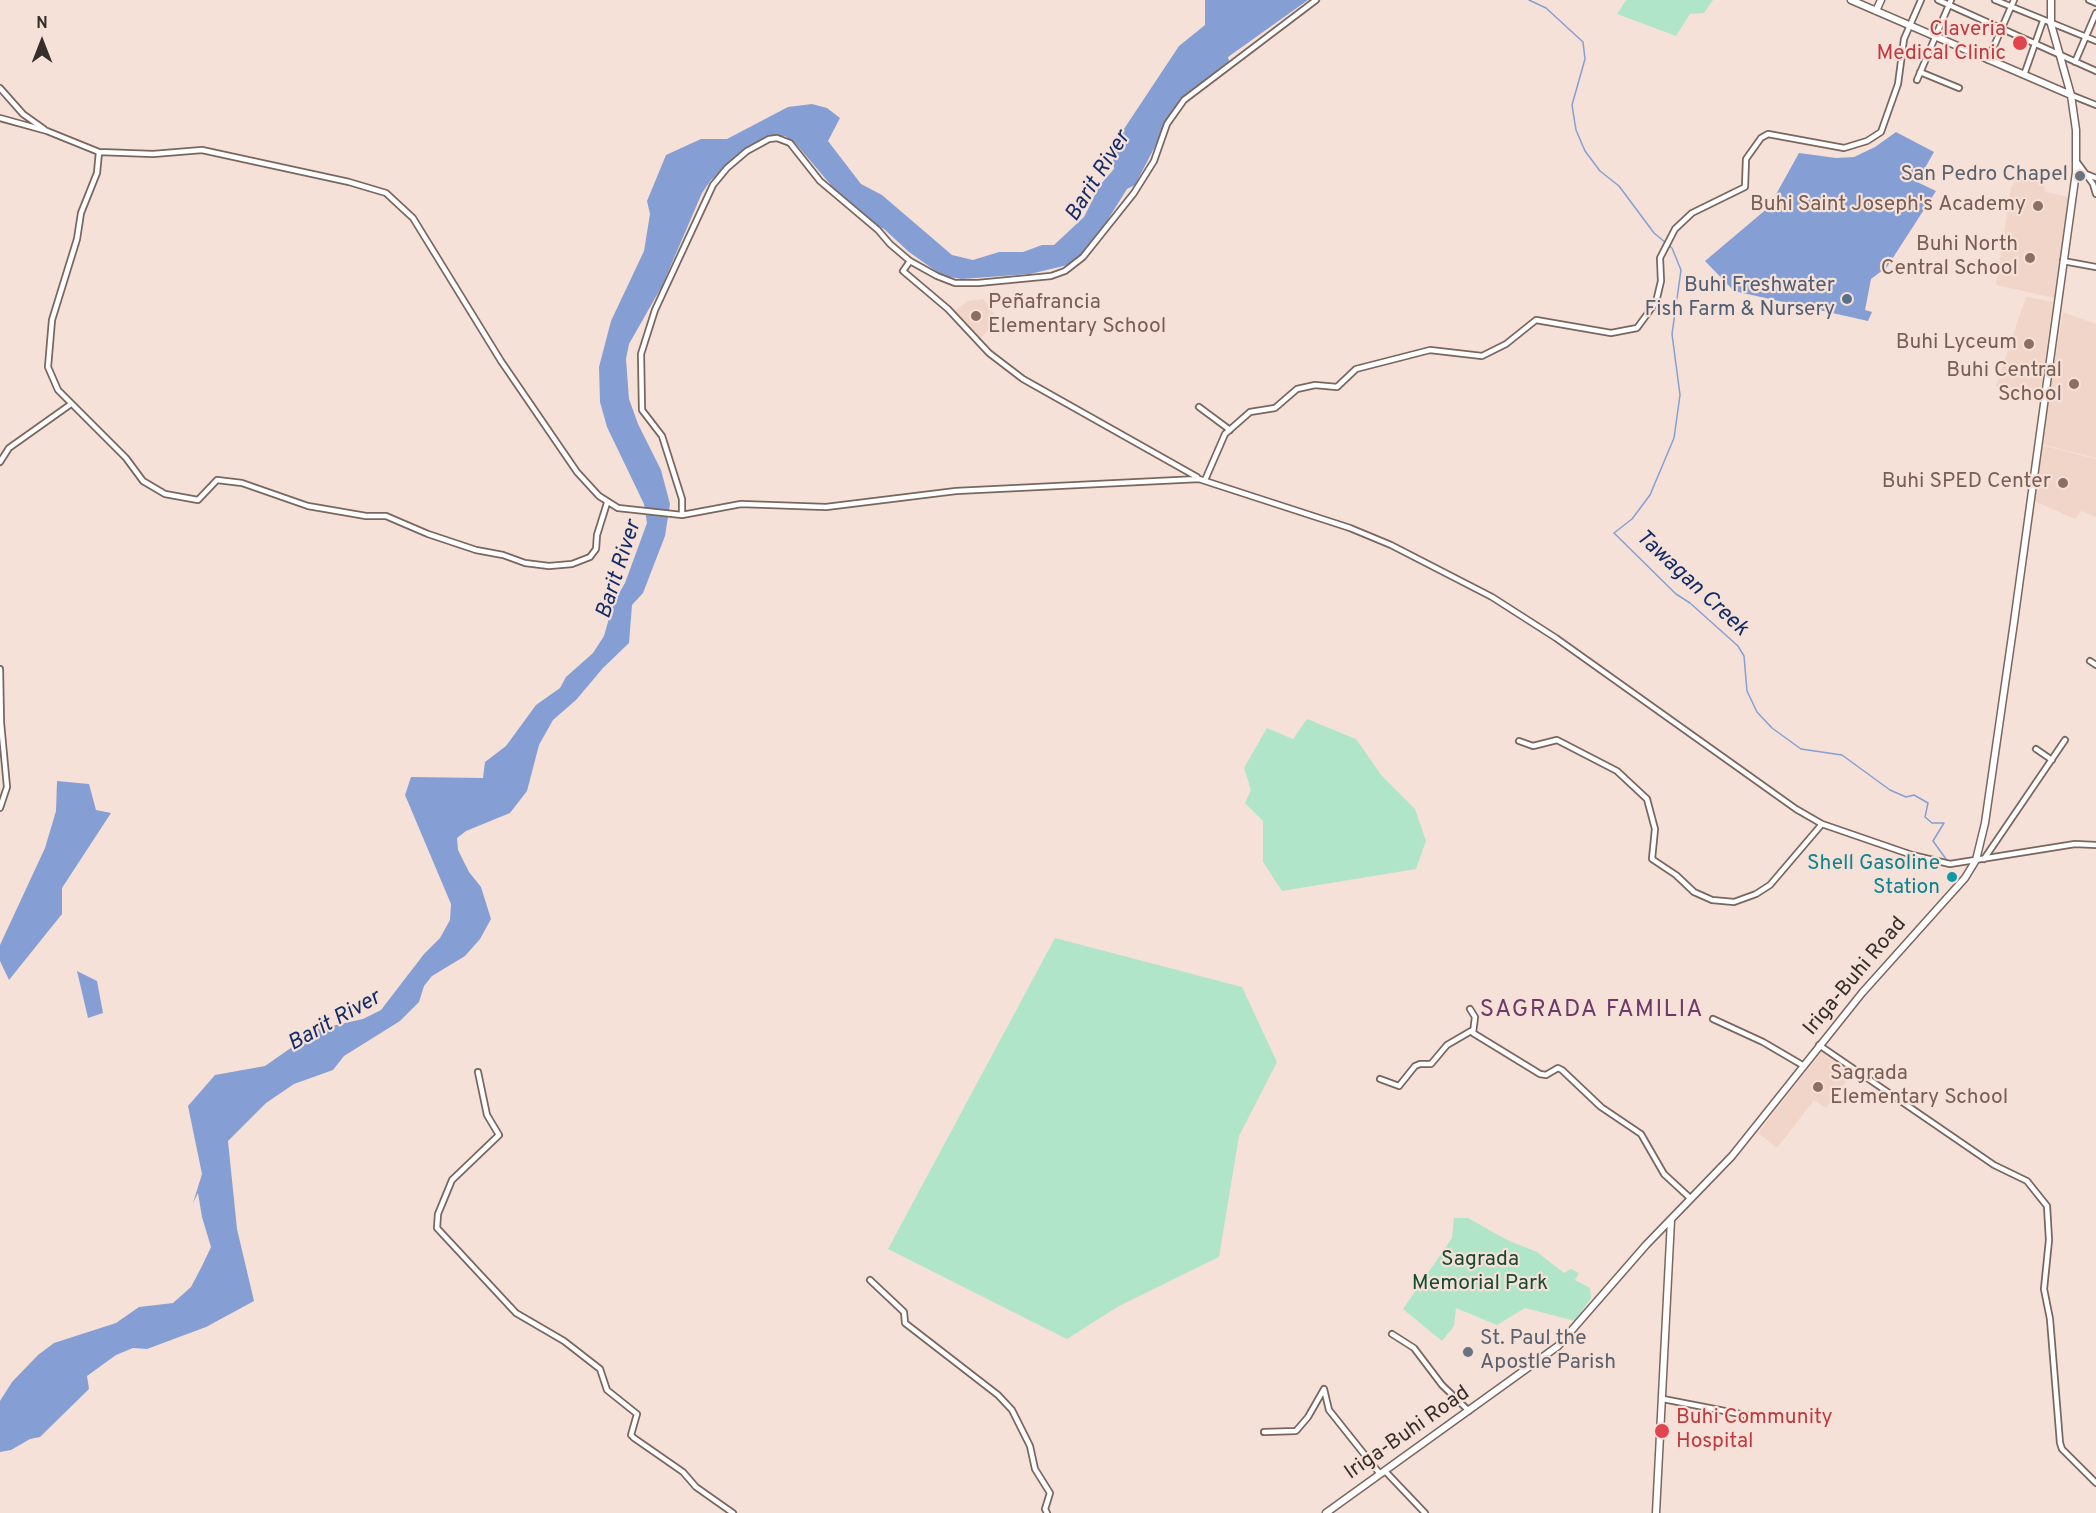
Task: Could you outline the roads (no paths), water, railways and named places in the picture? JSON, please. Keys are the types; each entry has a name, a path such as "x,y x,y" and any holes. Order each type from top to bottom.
{"main road":[{"path":"1851,0 2071,95"},
{"path":"1876,11 1881,0"},
{"name":"Iriga-Buhi Road","path":"1326,1513 1558,1346 1690,1198 1732,1156 1869,985 1965,878 1976,860 1985,824 2077,162 2071,95 2051,24 2051,0"},
{"path":"1656,1513 1663,1399 1664,1313 1671,1220"}],"street":[{"path":"682,515 682,499 662,436 642,410 641,354 655,310 713,185 727,168 760,142 784,140 796,148 820,181 910,261 955,283 1032,279 1065,271 1083,257 1134,193 1154,161 1167,124 1184,100 1316,0"},
{"path":"1202,480 1225,434 1250,412 1275,408 1297,389 1340,386 1354,370 1432,350 1482,356 1506,344 1534,320 1611,333 1635,329 1656,302 1661,281 1660,258 1668,239 1692,213 1745,188 1746,159 1765,135 1844,148 1877,135 1882,130 1884,117 1898,84 1904,39 1921,0"},
{"path":"1938,0 1950,2 2001,29 2096,71"},
{"path":"1995,0 2096,41"},
{"path":"1988,60 2014,0"},
{"path":"2089,0 2096,3"},
{"path":"1917,80 1950,2"},
{"path":"2075,62 2096,13"},
{"path":"2024,75 2043,21"},
{"path":"1920,72 1959,88"},
{"path":"0,88 23,114 47,131"},
{"path":"2071,95 2095,105 2096,98"},
{"path":"0,118 47,131 99,152 153,154 202,150 378,189 392,197 422,232 501,361 577,472 607,503 618,508 682,515 741,504 826,507 956,491 1202,480"},
{"path":"99,152 97,173 81,213 76,239 52,320 48,367 58,390 126,458 143,481 165,494 198,500 217,480 242,483 308,506 366,516 386,516 428,534 534,565 572,564 590,557 596,549 597,535 607,503"},
{"path":"2077,162 2096,194"},
{"path":"2086,174 2096,178"},
{"path":"910,261 903,271 948,309 964,330 1014,373 1093,421 1202,480 1350,528 1391,545 1492,597 1556,638 1796,809 1822,824 1928,860 1950,864 2075,844 2096,845"},
{"path":"2063,261 2096,267"},
{"path":"0,462 9,448 71,404"},
{"path":"1199,407 1230,430"},
{"path":"2090,661 2096,665"},
{"path":"0,669 1,723 7,787 0,808"},
{"path":"1518,741 1533,746 1557,740 1617,771 1647,800 1655,829 1652,859 1694,892 1712,900 1734,902 1756,894 1770,885 1822,824"},
{"path":"1984,859 2065,740"},
{"path":"2036,750 2052,760"},
{"path":"1380,1079 1400,1086 1415,1066 1429,1065 1447,1045 1471,1031 1475,1017 1470,1009"},
{"path":"1713,1019 1762,1042 1804,1066"},
{"path":"1471,1031 1539,1074 1546,1075 1558,1068 1578,1082 1601,1107 1641,1134 1665,1174 1690,1198"},
{"path":"1820,1045 1994,1165 2027,1181 2047,1206 2049,1240 2044,1289 2050,1319 2060,1443 2096,1483"},
{"path":"478,1072 487,1115 499,1135 452,1180 438,1214 437,1228 516,1313 564,1341 600,1369 607,1390 638,1414 631,1435 634,1438 683,1472 696,1487 733,1513"},
{"path":"870,1280 904,1312 905,1323 998,1395 1012,1410 1030,1446 1035,1469 1050,1493 1045,1509 1047,1513"},
{"path":"1392,1334 1414,1348 1442,1385 1469,1411"},
{"path":"1264,1432 1296,1431 1308,1417 1324,1389 1329,1410 1383,1473 1425,1513"},
{"path":"1663,1399 1766,1419"}],"water":[{"path":"1205,0 1308,0 1228,57 1229,61 1191,91 1174,110 1135,185 1127,189 1097,237 1072,264 1030,274 962,279 943,276 909,252 884,229 869,221 836,191 796,144 785,136 764,138 750,146 711,180 702,193 662,286 629,344 626,359 629,399 638,424 661,470 670,504 665,536 643,593 632,605 629,643 603,668 576,700 553,720 539,745 527,791 510,813 466,831 457,838 458,850 469,872 481,887 491,919 480,939 465,956 432,976 424,986 419,1002 400,1021 344,1056 333,1070 294,1084 266,1103 228,1141 237,1229 254,1301 206,1327 147,1349 133,1348 116,1355 87,1376 89,1389 40,1437 30,1439 11,1450 0,1452 0,1401 12,1382 38,1355 54,1343 116,1323 139,1307 173,1303 191,1287 211,1247 198,1193 193,1203 202,1174 188,1106 215,1075 265,1066 318,1029 363,1019 381,1010 424,954 440,938 450,920 451,904 405,795 411,777 483,778 485,762 506,746 536,705 560,688 566,677 593,653 604,636 613,604 625,583 647,523 644,504 607,427 600,402 599,367 611,321 644,251 650,214 647,201 666,155 701,139 727,139 788,107 812,104 827,108 840,118 828,141 861,184 882,195 952,255 973,260 999,252 1023,252 1042,245 1054,245 1084,217 1100,185 1114,169 1112,147 1179,46 1205,25"},
{"path":"1896,132 1934,152 1917,182 1936,191 1887,267 1871,279 1865,310 1872,312 1868,321 1734,291 1705,261 1769,207 1799,153 1836,158 1854,157 1875,147"},
{"path":"57,781 89,784 96,810 111,813 62,888 62,914 9,980 0,961 0,945 45,848 56,811"},
{"path":"77,971 97,981 103,1013 88,1018"}],"waterway":[{"name":"Tawagan Creek","path":"1529,0 1546,8 1583,42 1585,59 1572,105 1576,130 1585,151 1600,171 1619,186 1654,233 1672,248 1681,270 1672,334 1680,395 1674,438 1650,495 1632,519 1614,533 1676,594 1690,603 1738,646 1744,656 1747,691 1757,712 1772,728 1801,749 1842,755 1890,790 1906,797 1914,795 1928,803 1925,817 1932,823 1944,823 1933,841 1946,859"}],"place":[{"name":"Claveria Medical Clinic","path":"2020,43"},
{"name":"San Pedro Chapel","path":"2080,176"},
{"name":"Buhi Saint Joseph's Academy","path":"2038,206"},
{"name":"Buhi North Central School","path":"2030,258"},
{"name":"Buhi Freshwater Fish Farm & Nursery","path":"1847,299"},
{"name":"Peñafrancia Elementary School","path":"976,316"},
{"name":"Buhi Lyceum","path":"2029,344"},
{"name":"Buhi Central School","path":"2074,384"},
{"name":"Buhi SPED Center","path":"2063,483"},
{"name":"Shell Gasoline Station","path":"1952,877"},
{"name":"Sagrada Elementary School","path":"1818,1087"},
{"name":"St. Paul the Apostle Parish","path":"1468,1352"},
{"name":"Buhi Community Hospital","path":"1662,1431"}],"district":[{"name":"SAGRADA FAMILIA","path":"1592,1011"}],"water label":[{"name":"Barit River","path":"1099,177"},
{"name":"Barit River","path":"620,570"},
{"name":"Barit River","path":"335,1022"}],"park label":[{"name":"Sagrada Memorial Park","path":"1480,1273"}]}
